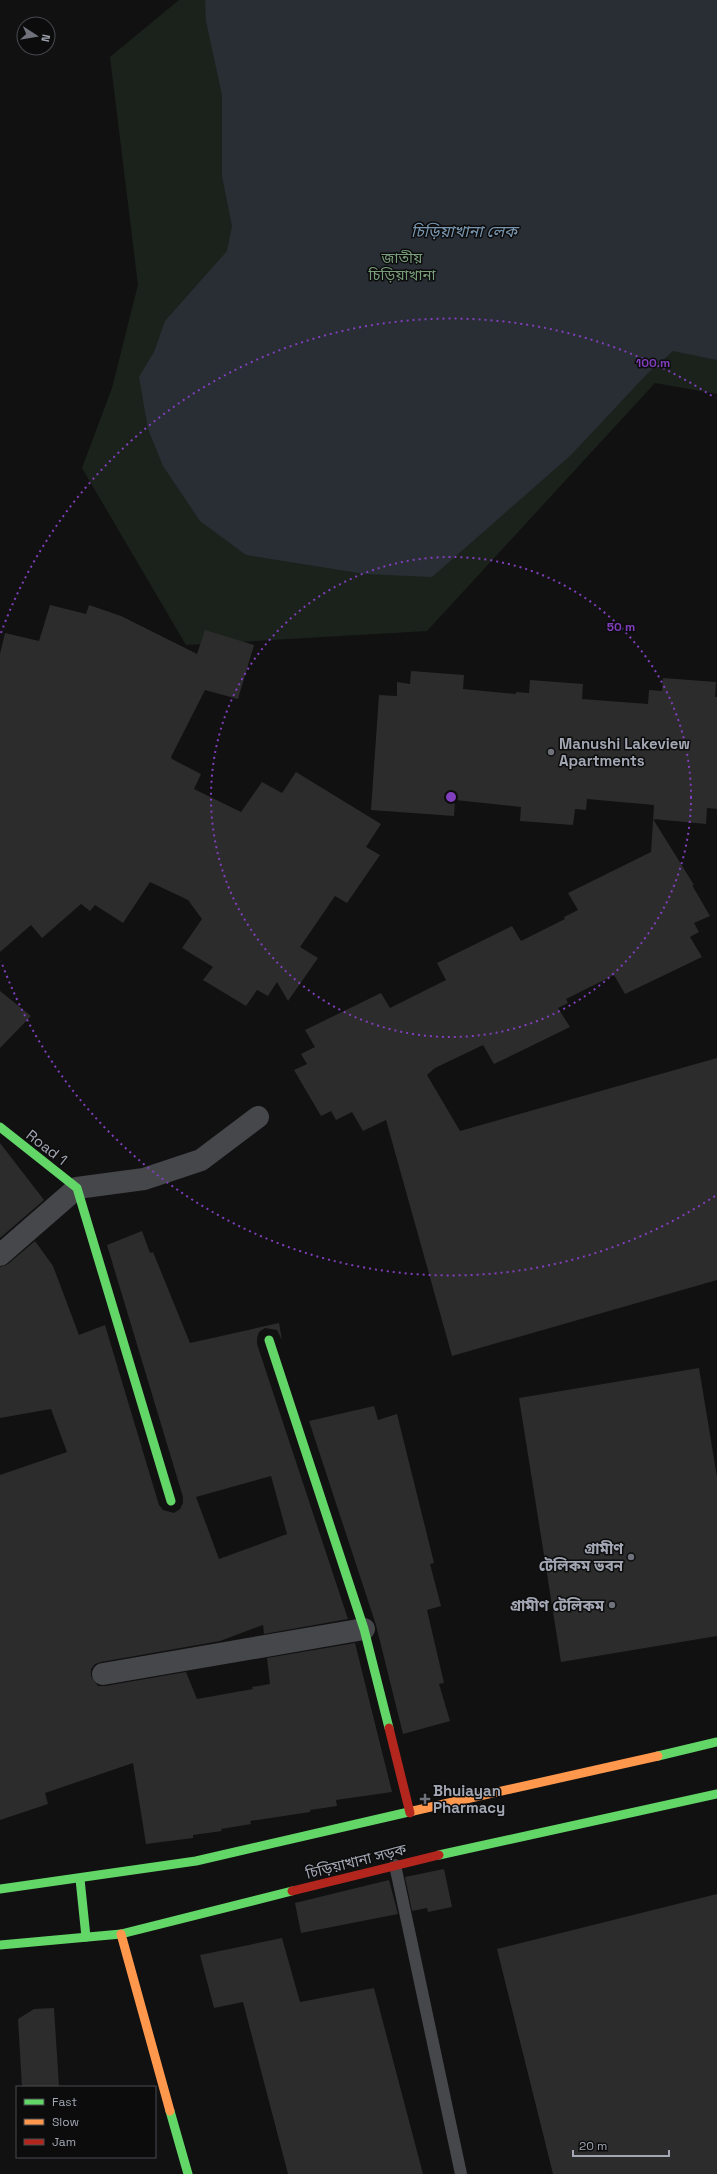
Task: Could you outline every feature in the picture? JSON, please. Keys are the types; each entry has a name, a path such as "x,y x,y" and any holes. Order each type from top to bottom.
{"main road":[{"name":"Road 1","path":"0,1127 77,1188"},
{"path":"77,1188 171,1501"},
{"path":"268,1340 364,1629 410,1813"},
{"path":"0,1889 80,1879 196,1861 717,1742"},
{"name":"চিড়িয়াখানা সড়ক","path":"0,1946 120,1934 395,1865 717,1794"},
{"path":"80,1879 86,1937"},
{"path":"120,1934 188,2174"}],"street":[{"path":"0,1255 77,1188 144,1179 201,1160 258,1117"},
{"path":"102,1674 364,1629"}],"lane":[{"path":"395,1865 461,2174"}],"green space":[{"name":"চিড়িয়াখানা লেক","path":"179,0 717,0 717,394 655,383 427,631 186,645 82,468 112,388 138,285 110,57"}],"water":[{"name":"চিড়িয়াখানা লেক","path":"205,0 717,0 717,360 673,351 646,375 571,455 432,577 365,574 246,555 200,521 163,466 148,429 139,377 154,352 165,321 227,251 232,226 222,176 222,95 206,21"}],"building":[{"path":"50,605 86,614 89,605 121,616 197,654 205,630 254,645 238,699 205,690 171,757 172,759 201,774 194,789 241,812 262,782 282,793 296,772 381,824 366,847 380,855 347,903 335,896 300,947 318,958 288,1001 277,982 268,996 257,990 246,1006 203,980 213,967 182,948 202,919 188,900 150,882 123,923 95,905 90,911 81,904 42,938 31,925 0,952 0,654 5,633 39,641"},
{"path":"411,671 464,675 463,689 516,694 516,692 529,693 530,680 583,684 582,699 648,704 649,690 662,691 663,678 716,682 717,809 707,808 706,824 653,819 654,805 587,799 586,810 575,809 573,825 520,821 521,807 455,800 454,816 371,810 379,695 397,696 397,682 410,684"},
{"path":"653,819 694,885 692,885 710,916 694,923 699,932 690,937 702,957 625,994 614,975 566,999 568,1003 558,1008 570,1027 494,1064 483,1045 435,1068 427,1075 460,1131 717,1058 717,1280 452,1356 386,1120 363,1131 352,1112 336,1120 331,1111 321,1116 294,1070 307,1064 301,1054 315,1047 305,1030 381,993 390,1008 446,980 437,963 512,926 521,941 565,919 564,917 578,910 568,893 651,852"},
{"path":"0,991 31,1016 0,1048"},
{"path":"0,1143 44,1200 0,1238"},
{"path":"142,1231 150,1253 153,1252 190,1343 279,1323 282,1340 277,1330 265,1328 259,1332 257,1344 348,1619 264,1634 263,1625 220,1641 101,1662 95,1664 91,1669 91,1676 98,1686 105,1686 186,1672 197,1699 253,1689 252,1687 270,1684 267,1658 355,1643 392,1792 336,1800 337,1806 310,1810 310,1812 250,1821 251,1824 221,1829 222,1831 193,1835 193,1838 146,1844 133,1763 45,1793 48,1804 0,1820 0,1475 67,1452 51,1409 0,1418 0,1267 8,1264 35,1241 53,1266 79,1335 105,1325 159,1505 163,1510 174,1513 180,1509 183,1503 183,1497 107,1245","holes":["271,1476 287,1534 219,1559 196,1497"]},
{"name":"গ্রামীণ টেলিকম ভবন","path":"699,1368 717,1477 717,1636 561,1662 519,1398"},
{"path":"374,1406 378,1420 397,1414 434,1563 430,1564 441,1606 427,1610 444,1683 439,1684 450,1721 403,1734 376,1625 309,1421"},
{"path":"444,1869 452,1907 428,1912 427,1908 412,1911 405,1877"},
{"path":"389,1880 398,1914 301,1933 295,1903"},
{"path":"717,1894 717,2174 553,2174 497,1949"},
{"path":"282,1938 300,2002 374,1988 423,2174 288,2174 243,2002 214,2008 200,1955"},
{"path":"54,2008 59,2086 22,2086 18,2019 34,2009"}],"traffic: fast":[{"path":"0,1127 77,1188 171,1501"},
{"path":"269,1340 364,1629 389,1728"},
{"path":"658,1756 717,1742"},
{"path":"439,1855 717,1794"},
{"path":"0,1889 196,1861 413,1811"},
{"path":"80,1879 86,1937"},
{"path":"0,1945 121,1934 292,1891"},
{"path":"170,2111 188,2174"}],"traffic: slow":[{"path":"413,1811 658,1756"},
{"path":"121,1934 170,2111"}],"traffic: jam":[{"path":"389,1728 410,1813"},
{"path":"292,1891 439,1855"}],"place":[{"name":"Manushi Lakeview Apartments","path":"551,752"},
{"name":"গ্রামীণ টেলিকম ভবন","path":"631,1557"},
{"name":"গ্রামীণ টেলিকম","path":"612,1605"},
{"name":"Bhuiayan Pharmacy","path":"425,1799"}],"park label":[{"name":"জাতীয় চিড়িয়াখানা","path":"402,266"}]}
